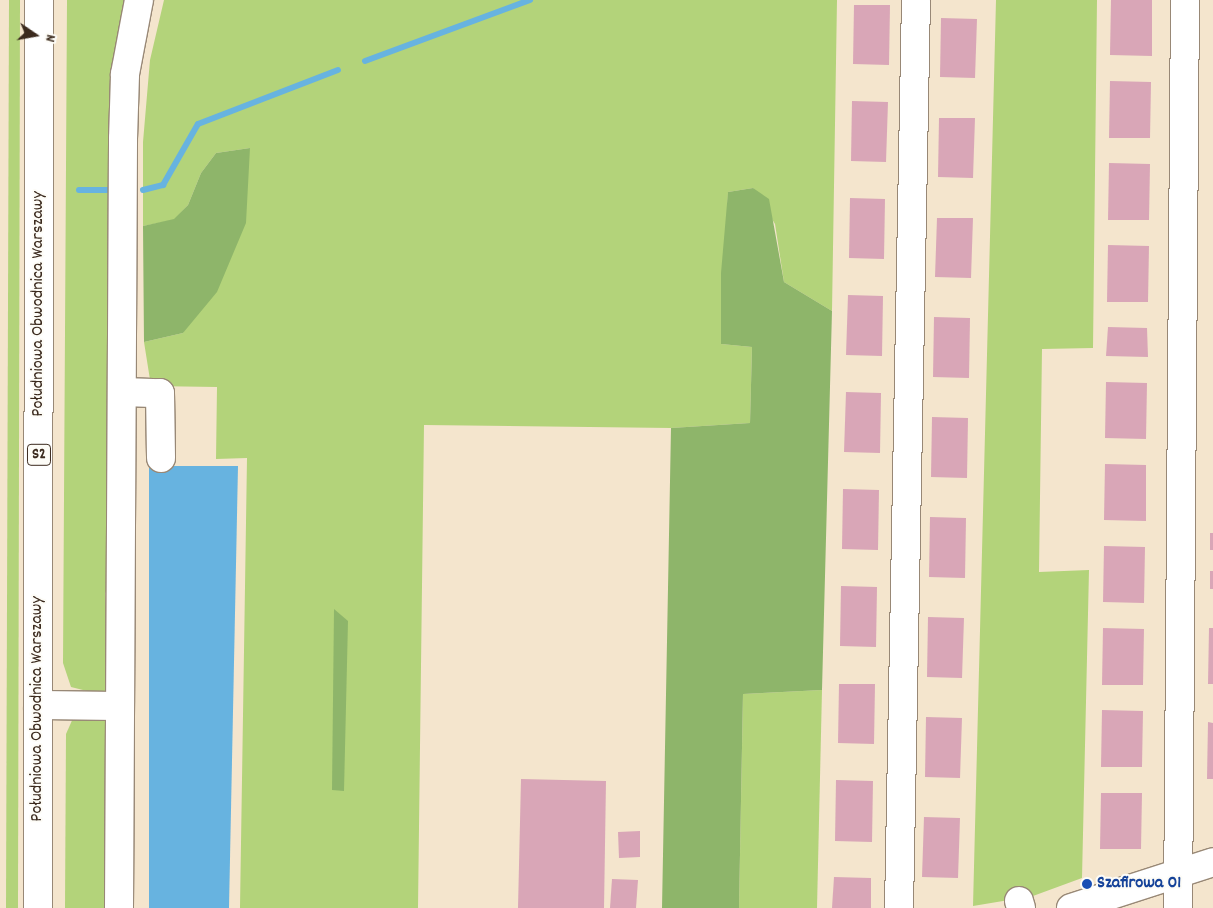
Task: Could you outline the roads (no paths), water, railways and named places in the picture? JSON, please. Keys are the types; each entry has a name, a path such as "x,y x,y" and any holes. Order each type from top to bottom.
{"main road":[{"name":"Południowa Obwodnica Warszawy","path":"38,908 39,0"},
{"path":"119,908 125,74 139,0"},
{"path":"899,908 916,0"},
{"path":"1178,908 1175,875 1186,0"},
{"path":"123,392 160,392 160,458"},
{"path":"38,706 120,706"},
{"path":"1070,908 1213,862"}],"water":[{"path":"149,466 238,466 229,908 149,908"}],"waterway":[{"path":"365,61 530,0"},
{"path":"143,190 163,185 198,124 338,70"},
{"path":"79,190 107,190"}],"place":[{"name":"Szafirowa 01","path":"1087,884"}]}
